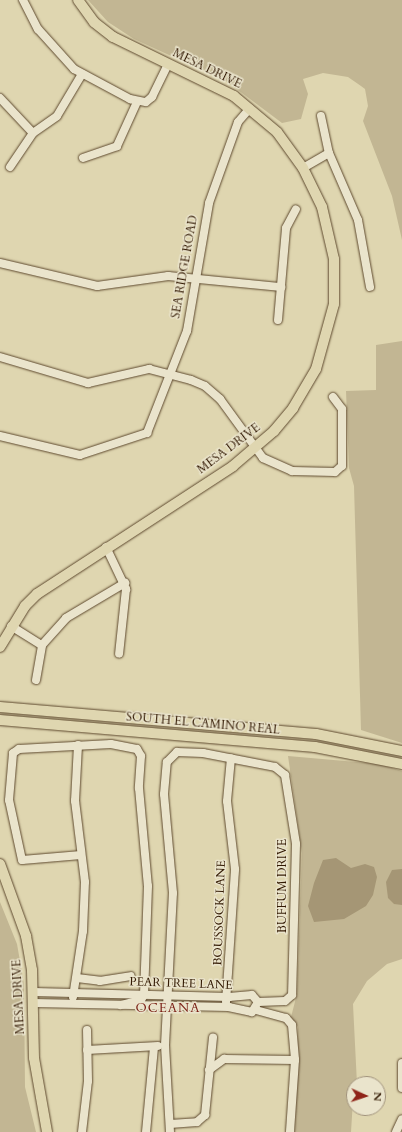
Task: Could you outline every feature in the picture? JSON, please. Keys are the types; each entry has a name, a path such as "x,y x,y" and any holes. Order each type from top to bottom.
{"main road":[{"name":"MESA DRIVE","path":"0,647 11,626 37,594 255,449 293,408 308,384 325,344 334,304 334,260 328,225 303,168 277,132 250,108 221,88 168,64 105,31 78,0"},
{"name":"SOUTH EL CAMINO REAL","path":"0,707 324,735 402,751"},
{"name":"SOUTH EL CAMINO REAL","path":"0,720 315,747 402,764"},
{"name":"MESA DRIVE","path":"0,864 26,936 34,992 36,1081 47,1132"}],"street":[{"path":"23,0 38,29 54,50 82,74 138,102"},
{"path":"83,158 117,146 138,102 152,97 168,64"},
{"path":"10,167 33,133 57,116 82,74"},
{"path":"0,98 33,133"},
{"name":"SEA RIDGE ROAD","path":"0,436 80,455 147,432 172,374 187,331 209,203 238,122 250,108"},
{"path":"322,116 329,153 358,220 370,287"},
{"path":"303,168 329,153"},
{"path":"278,320 286,228 296,209"},
{"path":"0,263 97,286 154,277 196,278 281,287"},
{"path":"0,357 88,383 149,369 172,374 205,386 220,399 255,449 264,458 292,472 335,472 340,468 342,409 333,397"},
{"path":"106,548 124,583 118,654"},
{"path":"36,680 42,645 66,618 124,583"},
{"path":"11,626 42,645"},
{"path":"81,855 22,860 9,800 13,754 19,749 111,744 137,749 141,756 139,788 148,886 144,995 141,1000 122,1004"},
{"path":"54,1003 69,999 75,993 83,931 81,855 75,801 78,746"},
{"path":"213,1037 205,1114 197,1122 170,1128 165,1045 173,893 164,794 167,762 177,752 231,758"},
{"name":"BOUSSOCK LANE","path":"229,997 236,869 227,801 231,758"},
{"name":"BUFFUM DRIVE","path":"231,758 282,771 296,844 292,995 285,1001 257,1006"},
{"path":"77,978 100,981 131,976"},
{"name":"PEAR TREE LANE","path":"34,992 229,997 252,995 257,1006 206,1007 34,1003"},
{"path":"206,1007 224,1003 229,997"},
{"path":"257,1006 286,1018 292,1025 295,1060 290,1132"},
{"path":"82,1132 87,1030"},
{"path":"87,1050 154,1047 165,1045"},
{"path":"146,1132 154,1047"},
{"path":"209,1070 224,1059 295,1060"},
{"path":"402,1062 402,1088"},
{"path":"396,1132 402,1119"}],"shaded area":[{"path":"88,0 402,0 402,240 392,196 363,121 368,106 365,89 348,77 323,73 303,79 308,94 301,119 282,123 226,81 134,39 108,22"},
{"path":"402,341 402,743 361,730 354,486 349,468 346,391 376,390 376,345"},
{"path":"288,756 379,764 402,771 402,959 387,964 367,981 353,1004 357,1076 346,1076 346,1116 352,1116 351,1132 295,1132 298,1027 291,1017 297,994 302,853"},
{"path":"336,858 351,868 365,864 374,867 377,877 373,895 366,906 344,919 314,922 308,906 314,883 323,860"},
{"path":"402,869 402,905 394,904 388,898 386,882 392,870"},
{"path":"0,902 17,944 24,984 25,1087 36,1132 0,1132"}],"district":[{"name":"OCEANA","path":"168,1008"}]}
